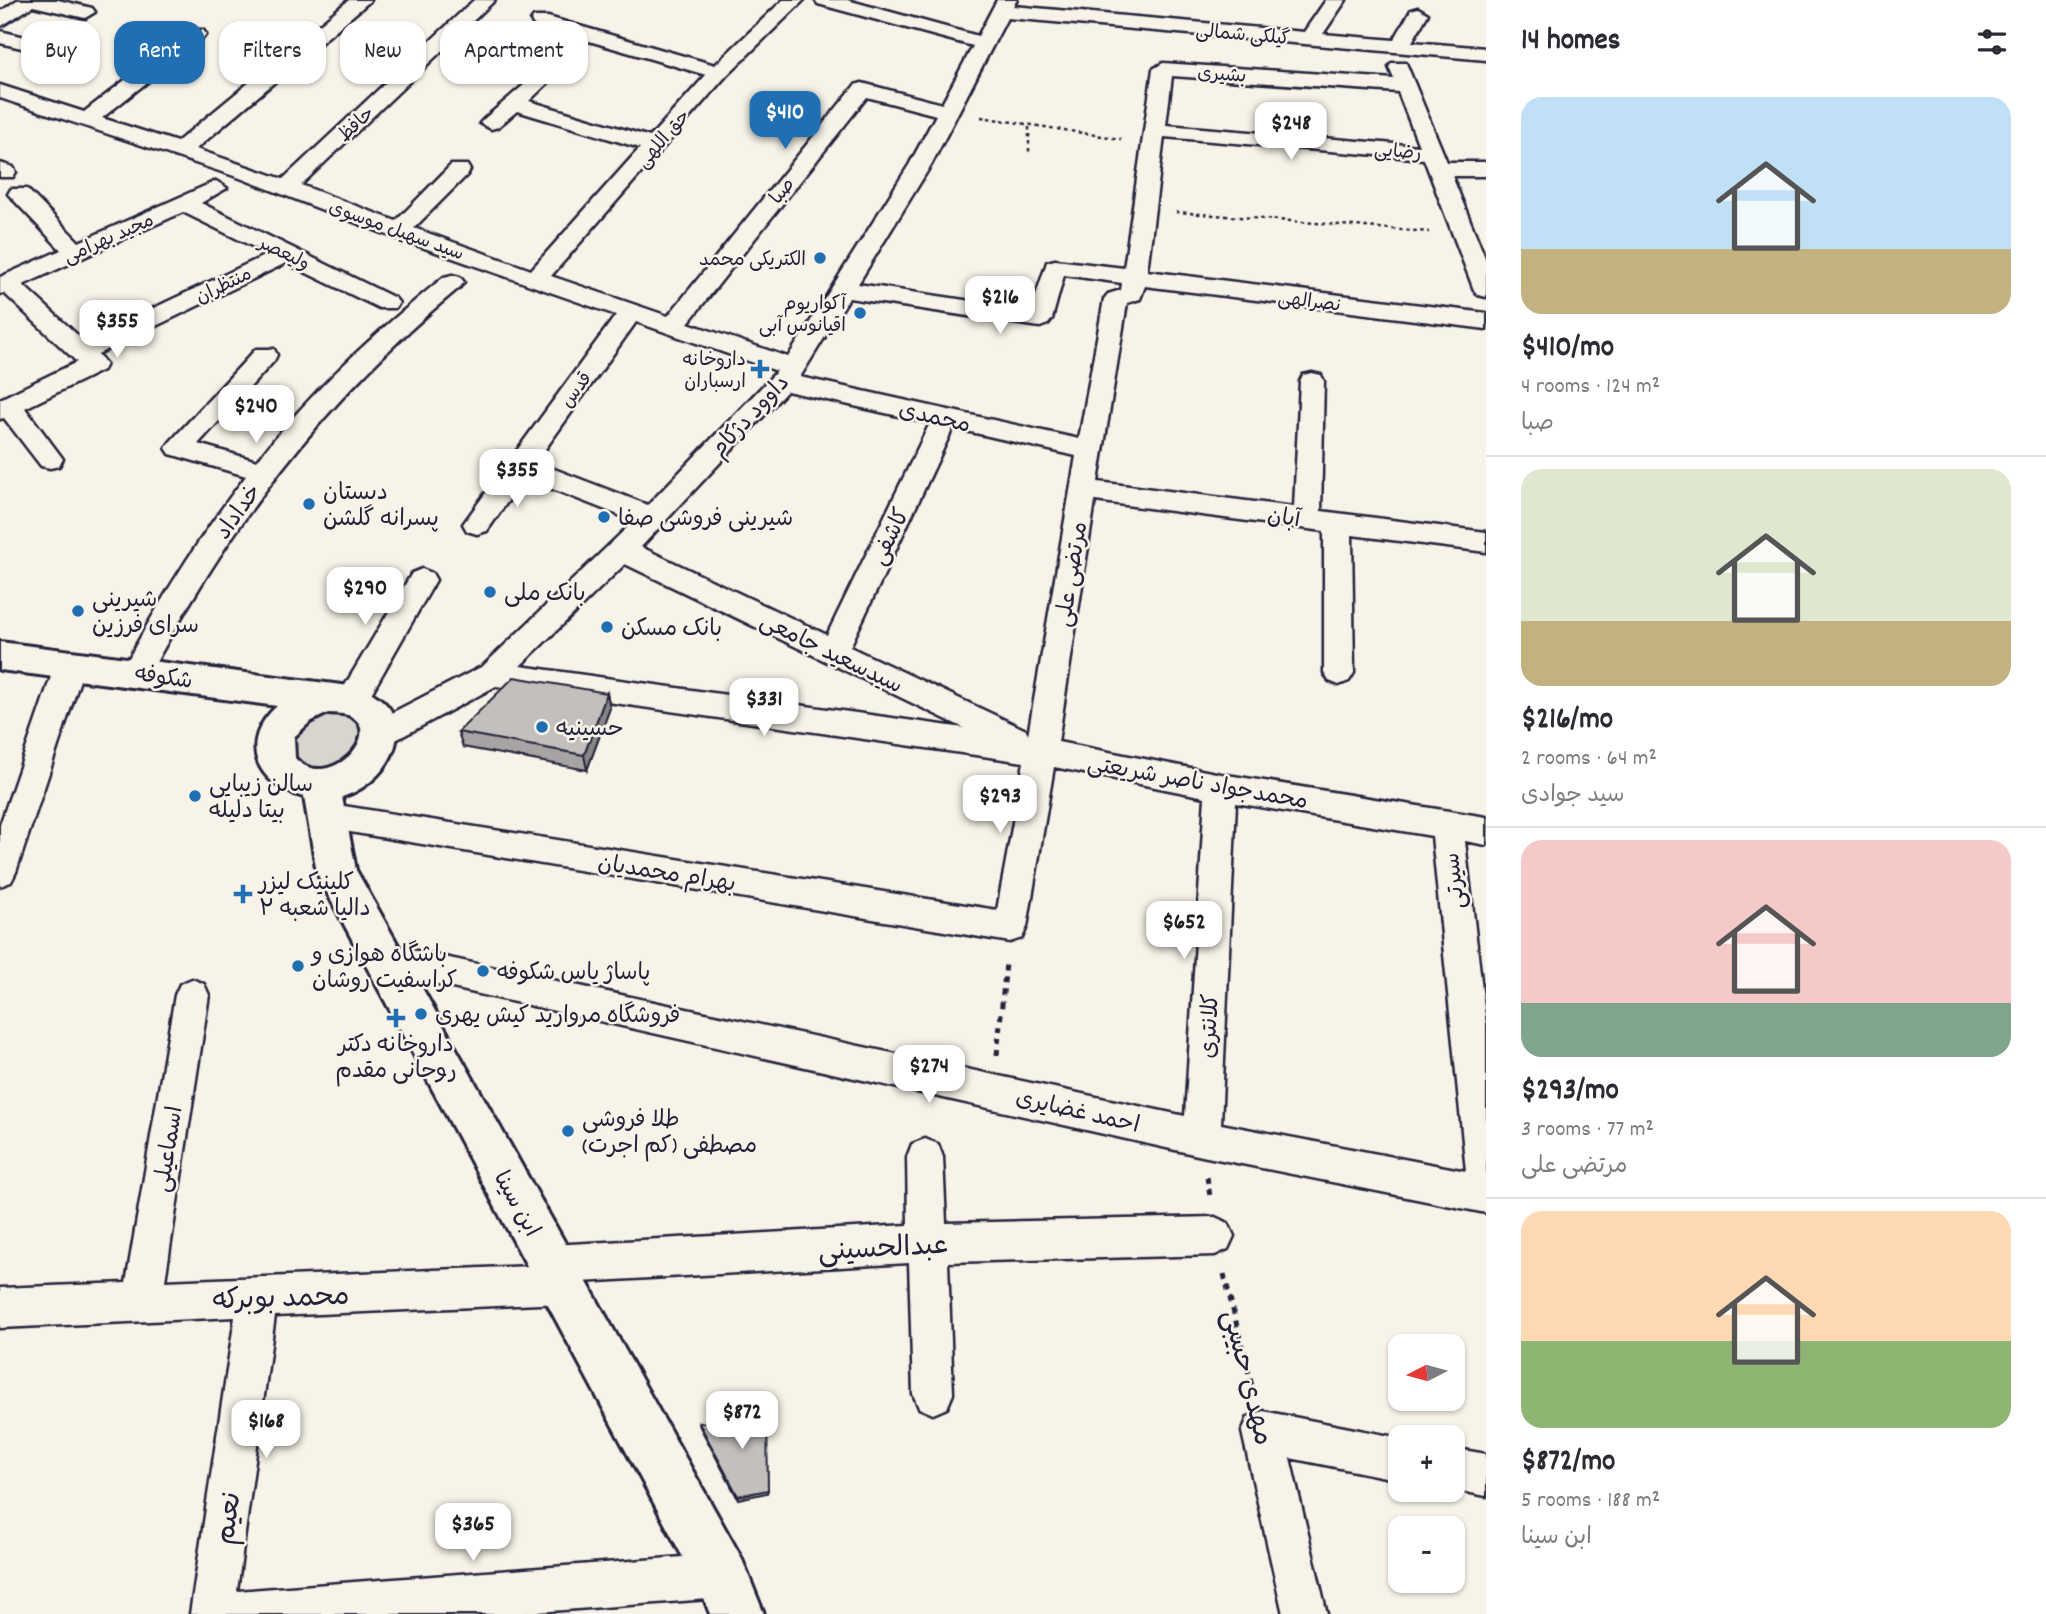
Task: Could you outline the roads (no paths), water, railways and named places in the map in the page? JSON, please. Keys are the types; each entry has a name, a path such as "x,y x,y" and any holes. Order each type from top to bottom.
{"main road":[{"name":"شکوفه","path":"0,656 137,671 340,699"},
{"path":"340,699 371,710 379,720 381,733 379,747 370,762 323,801 278,766 274,752 275,738 283,724 311,703 340,699"},
{"name":"ابن سینا","path":"323,801 337,873 730,1595"}],"street":[{"path":"0,21 31,0 85,12"},
{"path":"181,150 361,0"},
{"name":"حافظ","path":"286,188 485,0"},
{"name":"حق اللهی","path":"535,280 719,72 794,0"},
{"path":"825,0 983,43"},
{"path":"1310,38 1336,0"},
{"name":"داوود دژکام","path":"381,733 493,674 622,550 788,374 920,165 1003,6"},
{"name":"گيلکی شمالی","path":"1003,6 1486,54"},
{"path":"1418,14 1395,46 1406,86 1486,290"},
{"path":"588,35 719,72"},
{"path":"0,37 21,42"},
{"name":"بشیری","path":"1154,137 1163,69 1406,86"},
{"path":"89,118 132,84"},
{"path":"491,123 537,84"},
{"name":"صبا","path":"673,327 854,87 946,111"},
{"name":"سید سهیل موسوی","path":"0,91 181,150 398,231 673,327 788,374"},
{"path":"516,103 586,136 656,146"},
{"path":"1134,279 1154,137"},
{"name":"رضایی","path":"1154,137 1435,161 1486,169"},
{"path":"398,231 460,170"},
{"name":"مجید بهرامی","path":"4,285 216,188"},
{"path":"19,194 75,251"},
{"name":"ولیعصر","path":"183,203 387,303"},
{"name":"منتظران","path":"82,352 288,253"},
{"name":"نصرالهی","path":"841,289 1040,319 1055,267 1486,321"},
{"name":"مرتضی علی","path":"1010,927 1043,752 1082,490 1116,299 1132,295 1134,279"},
{"name":"خداداد","path":"137,671 170,606 264,472 363,357 452,282"},
{"path":"4,285 94,364 5,408 50,459"},
{"name":"قدس","path":"477,524 631,312"},
{"path":"264,472 179,449 265,355"},
{"name":"محمدی","path":"788,374 945,419 1089,450"},
{"path":"1307,519 1312,382"},
{"name":"کاشفی","path":"833,652 945,419"},
{"path":"519,466 652,517"},
{"name":"آبان","path":"1082,490 1486,542"},
{"path":"1338,524 1339,673"},
{"name":"سیدسعید جامعی","path":"622,550 1043,752"},
{"path":"340,699 422,579"},
{"path":"0,872 6,834 69,665"},
{"name":"محمدجواد ناصر شریعتی","path":"493,674 1043,752 1221,787 1486,831"},
{"name":"کلانتری","path":"1202,1138 1221,787"},
{"name":"بهرام محمدیان","path":"323,801 1010,927"},
{"name":"سیرتی","path":"1447,825 1486,1187"},
{"name":"احمد غضایری","path":"384,959 993,1090 1202,1138 1486,1194"},
{"name":"اسماعیلی","path":"142,1302 192,995"},
{"path":"925,1157 933,1394"},
{"name":"عبدالحسینی","path":"557,1274 927,1243 1215,1236"},
{"name":"محمد بوبرکه","path":"0,1308 258,1297 557,1274"},
{"name":"نعیم","path":"212,1614 258,1297"},
{"name":"مهدی حبیبی","path":"1305,1614 1264,1432 1388,1457"},
{"path":"1465,1471 1486,1475"},
{"path":"229,1614 730,1595"}],"place":[{"name":"الکتریکی محمد","path":"820,258"},
{"name":"آکواریوم اقیانوس آبی","path":"860,313"},
{"name":"داروخانه ارسباران","path":"760,369"},
{"name":"دبستان پسرانه گلشن","path":"309,504"},
{"name":"شیرینی فروشی صفا","path":"604,517"},
{"name":"بانک ملی","path":"490,592"},
{"name":"شیرینی سرای فرزین","path":"78,611"},
{"name":"بانک مسکن","path":"607,627"},
{"name":"حسینیه","path":"542,727"},
{"name":"سالن زیبایی بیتا دلیله","path":"195,796"},
{"name":"کلینیک لیزر دالیا شعبه ۲","path":"243,894"},
{"name":"باشگاه هوازی و کراسفیت روشان","path":"298,966"},
{"name":"پاساژ یاس شکوفه","path":"483,971"},
{"name":"فروشگاه مروارید کیش یهری","path":"421,1014"},
{"name":"داروخانه دکتر روحانی مقدم","path":"396,1018"},
{"name":"طلا فروشی مصطفی (کم اجرت)","path":"568,1131"}]}
